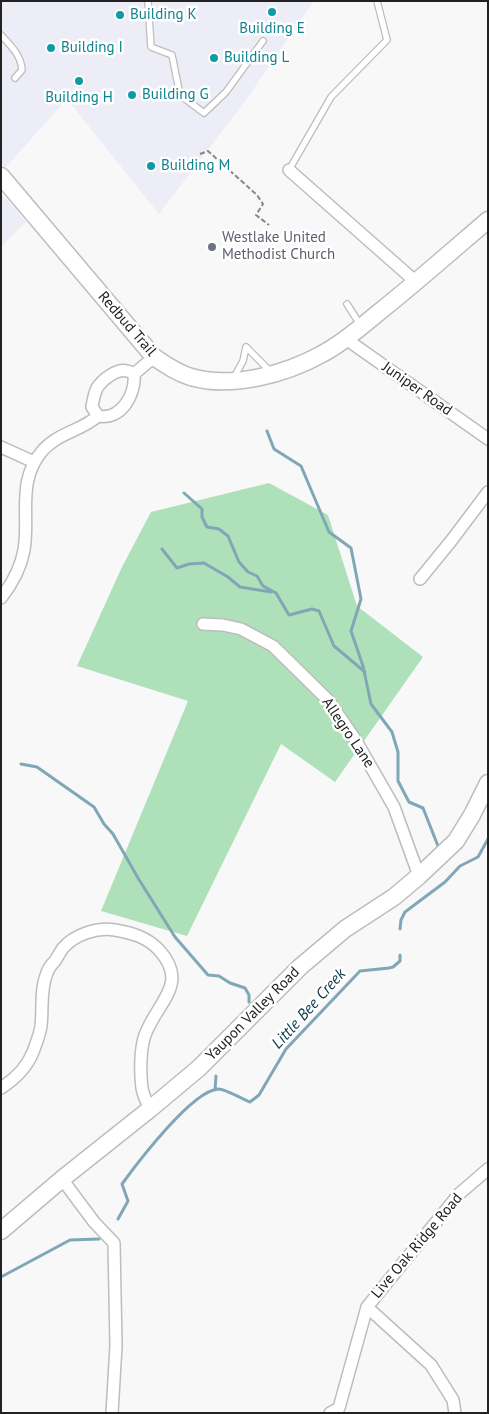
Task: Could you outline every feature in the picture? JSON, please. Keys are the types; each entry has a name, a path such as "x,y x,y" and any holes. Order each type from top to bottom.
{"street":[{"path":"288,170 416,282"},
{"name":"Redbud Trail","path":"1,176 154,357 173,370 190,377 212,381 232,381 264,376 298,365 323,354 346,339 488,220"},
{"name":"Juniper Road","path":"346,339 488,440"},
{"path":"134,374 154,357"},
{"path":"98,416 92,407 97,388 118,371 126,370 134,374"},
{"path":"1,598 19,568 24,549 25,496 34,462 44,449 71,430 83,427 98,416 115,415 123,408 133,390 134,374"},
{"path":"1,447 34,462"},
{"path":"420,579 488,492"},
{"name":"Allegro Lane","path":"203,624 223,624 242,629 273,646 329,701 355,740 394,807 419,876"},
{"name":"Yaupon Valley Road","path":"1,1232 62,1179 199,1068 300,967 345,929 394,897 419,876 456,840 472,815 488,783"},
{"path":"1,1088 24,1068 33,1052 41,1028 43,991 47,973 64,946 82,934 106,928 129,932 146,939 158,949 168,963 173,977 170,990 145,1036 141,1063 142,1090 150,1109"},
{"name":"Live Oak Ridge Road","path":"330,1413 339,1408 367,1307 459,1194 488,1170"},
{"path":"62,1179 94,1222 114,1243 116,1338 112,1413"},
{"path":"367,1307 431,1364 453,1400 455,1413"}],"lane":[{"path":"148,1 151,47 172,55 180,95 204,113 226,92 263,41"},
{"path":"288,170 331,97 387,40 377,1"},
{"path":"1,35 22,62 22,70 14,78"},
{"path":"347,304 361,326"},
{"path":"232,381 243,362 246,347 272,374"}],"path":[{"path":"200,154 208,151 258,195 263,204 256,215 269,226"},
{"path":"208,167 211,170"}],"shaded area":[{"path":"1,1 314,1 248,97 159,214 67,99 5,168 1,163"},
{"path":"1,193 26,222 1,247"}],"green space":[{"path":"269,483 328,515 357,606 423,657 335,782 281,744 187,936 101,911 188,701 77,666 122,567 151,512"}],"waterway":[{"path":"267,431 274,449 301,466 329,532 351,548 361,599 351,631 363,666 371,704 392,732 398,752 398,781 409,802 423,808 438,846"},
{"path":"184,493 202,509 202,517 207,527 219,529 228,536 239,562 248,572 257,576 263,586 276,593 289,615 312,609 319,611 334,646 365,672"},
{"path":"162,549 177,568 189,564 204,563 228,577 240,587 271,592"},
{"path":"21,764 37,767 94,807 104,824 113,834 175,937 208,975 219,976 230,983 245,988 249,995 249,1002"},
{"name":"Little Bee Creek","path":"400,929 401,920 405,912 445,882 460,866 478,857 488,839"},
{"name":"Little Bee Creek","path":"118,1219 128,1201 122,1184 180,1114 207,1093 218,1089 250,1102 259,1095 286,1049 360,971 393,967 400,961 400,955"},
{"path":"215,1090 216,1076"},
{"name":"Little Bee Creek","path":"1,1277 70,1240 99,1239"}],"place":[{"name":"Building E","path":"272,12"},
{"name":"Building K","path":"120,15"},
{"name":"Building I","path":"51,48"},
{"name":"Building L","path":"214,58"},
{"name":"Building H","path":"79,81"},
{"name":"Building G","path":"132,95"},
{"name":"Building M","path":"151,166"},
{"name":"Westlake United Methodist Church","path":"212,247"}]}
